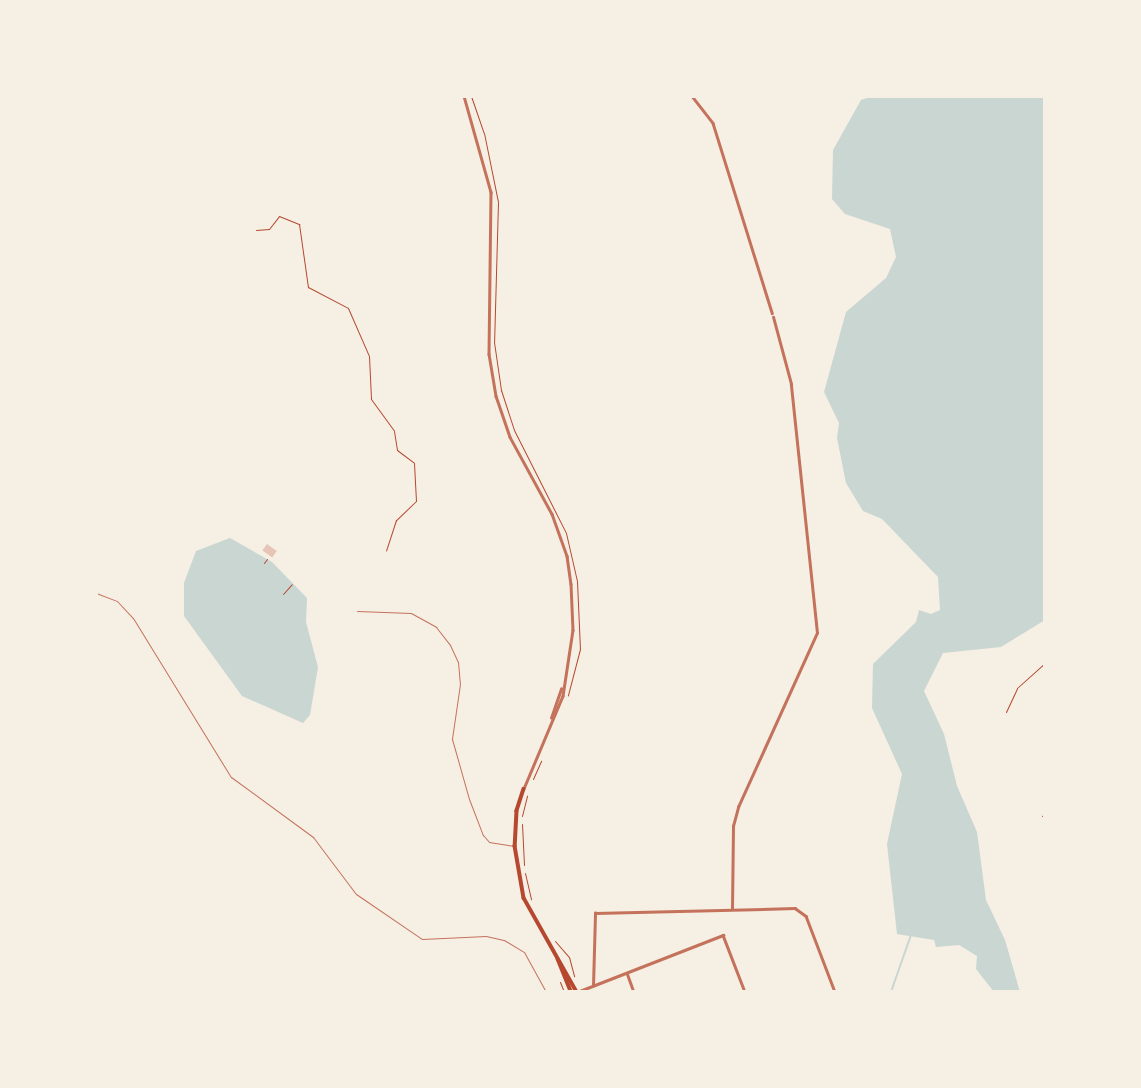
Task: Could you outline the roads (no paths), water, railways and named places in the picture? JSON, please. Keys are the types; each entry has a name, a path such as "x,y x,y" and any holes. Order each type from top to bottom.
{"main road":[{"path":"524,789 517,811 515,846 528,910 577,992"},
{"path":"558,959 570,992"}],"street":[{"path":"464,96 491,192 489,354 496,396 567,556 573,631 563,688 524,789"},
{"path":"695,97 713,123 772,315 790,384 817,633 738,807 733,826 732,909"},
{"path":"593,986 595,913 732,909 804,912 835,992"},
{"path":"577,992 723,935 746,992"},
{"path":"627,973 634,992"}],"lane":[{"path":"96,593 117,601 133,618 231,777 313,837 356,894 422,939 486,936 504,940 524,952 546,992"},
{"path":"357,611 385,611 419,617 436,627 450,645 458,662 460,684 452,739 476,821 489,842 515,846"}],"waterway":[{"path":"891,992 911,935"}]}
